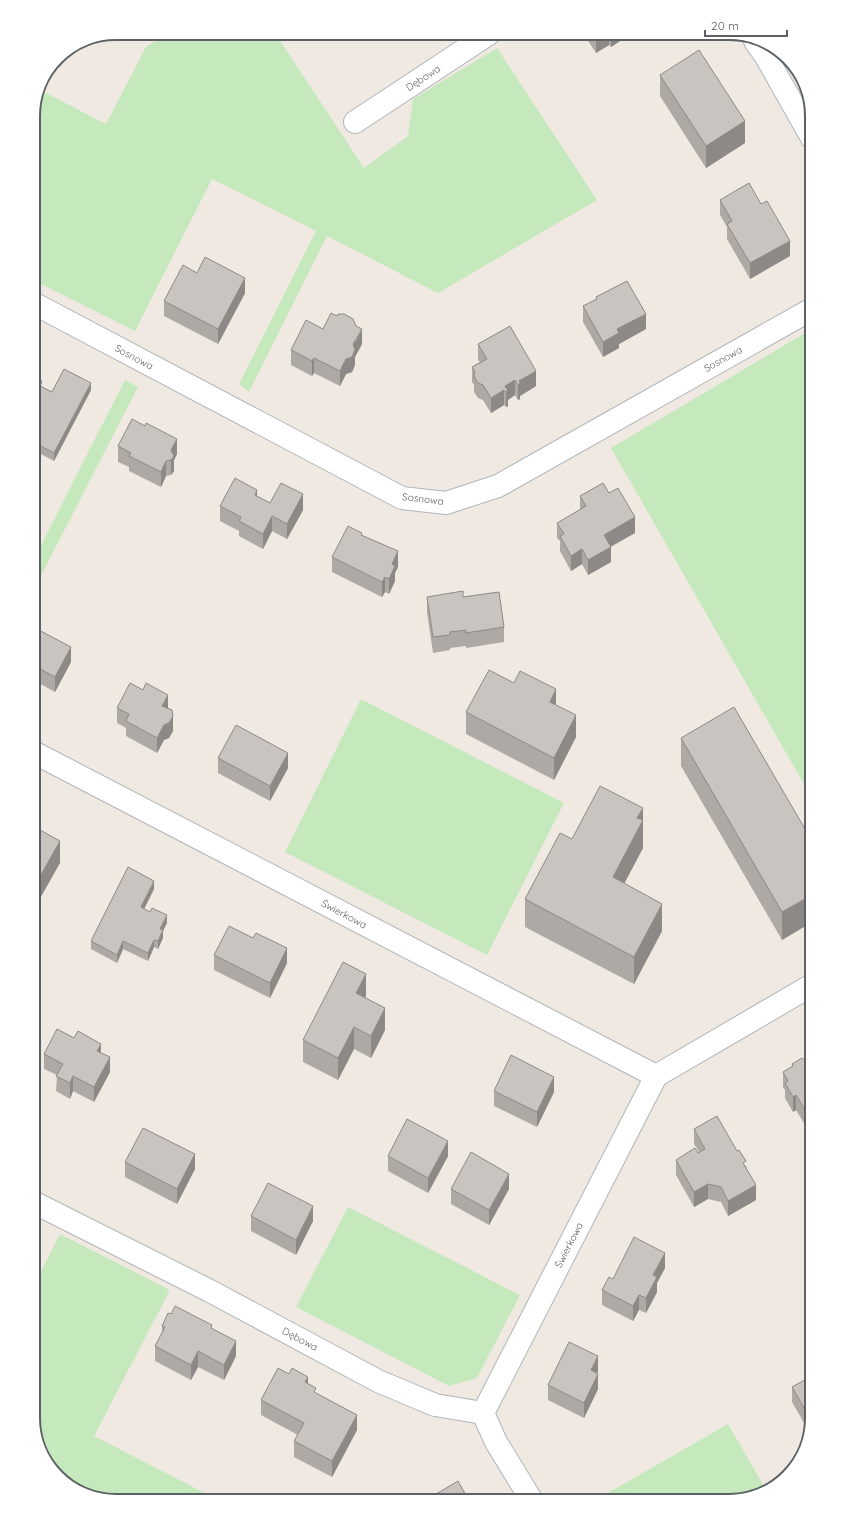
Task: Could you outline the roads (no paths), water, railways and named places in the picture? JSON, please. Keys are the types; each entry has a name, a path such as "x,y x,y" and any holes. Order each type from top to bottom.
{"street":[{"name":"Dębowa","path":"355,122 479,40"},
{"path":"759,46 805,126"},
{"name":"Sosnowa","path":"40,307 402,498 446,503 498,486 805,313"},
{"name":"Świerkowa","path":"40,756 656,1076 483,1413"},
{"path":"656,1076 805,989"},
{"name":"Dębowa","path":"40,1206 210,1291 378,1381 435,1405 483,1413"},
{"path":"483,1413 496,1442 528,1494"}]}
